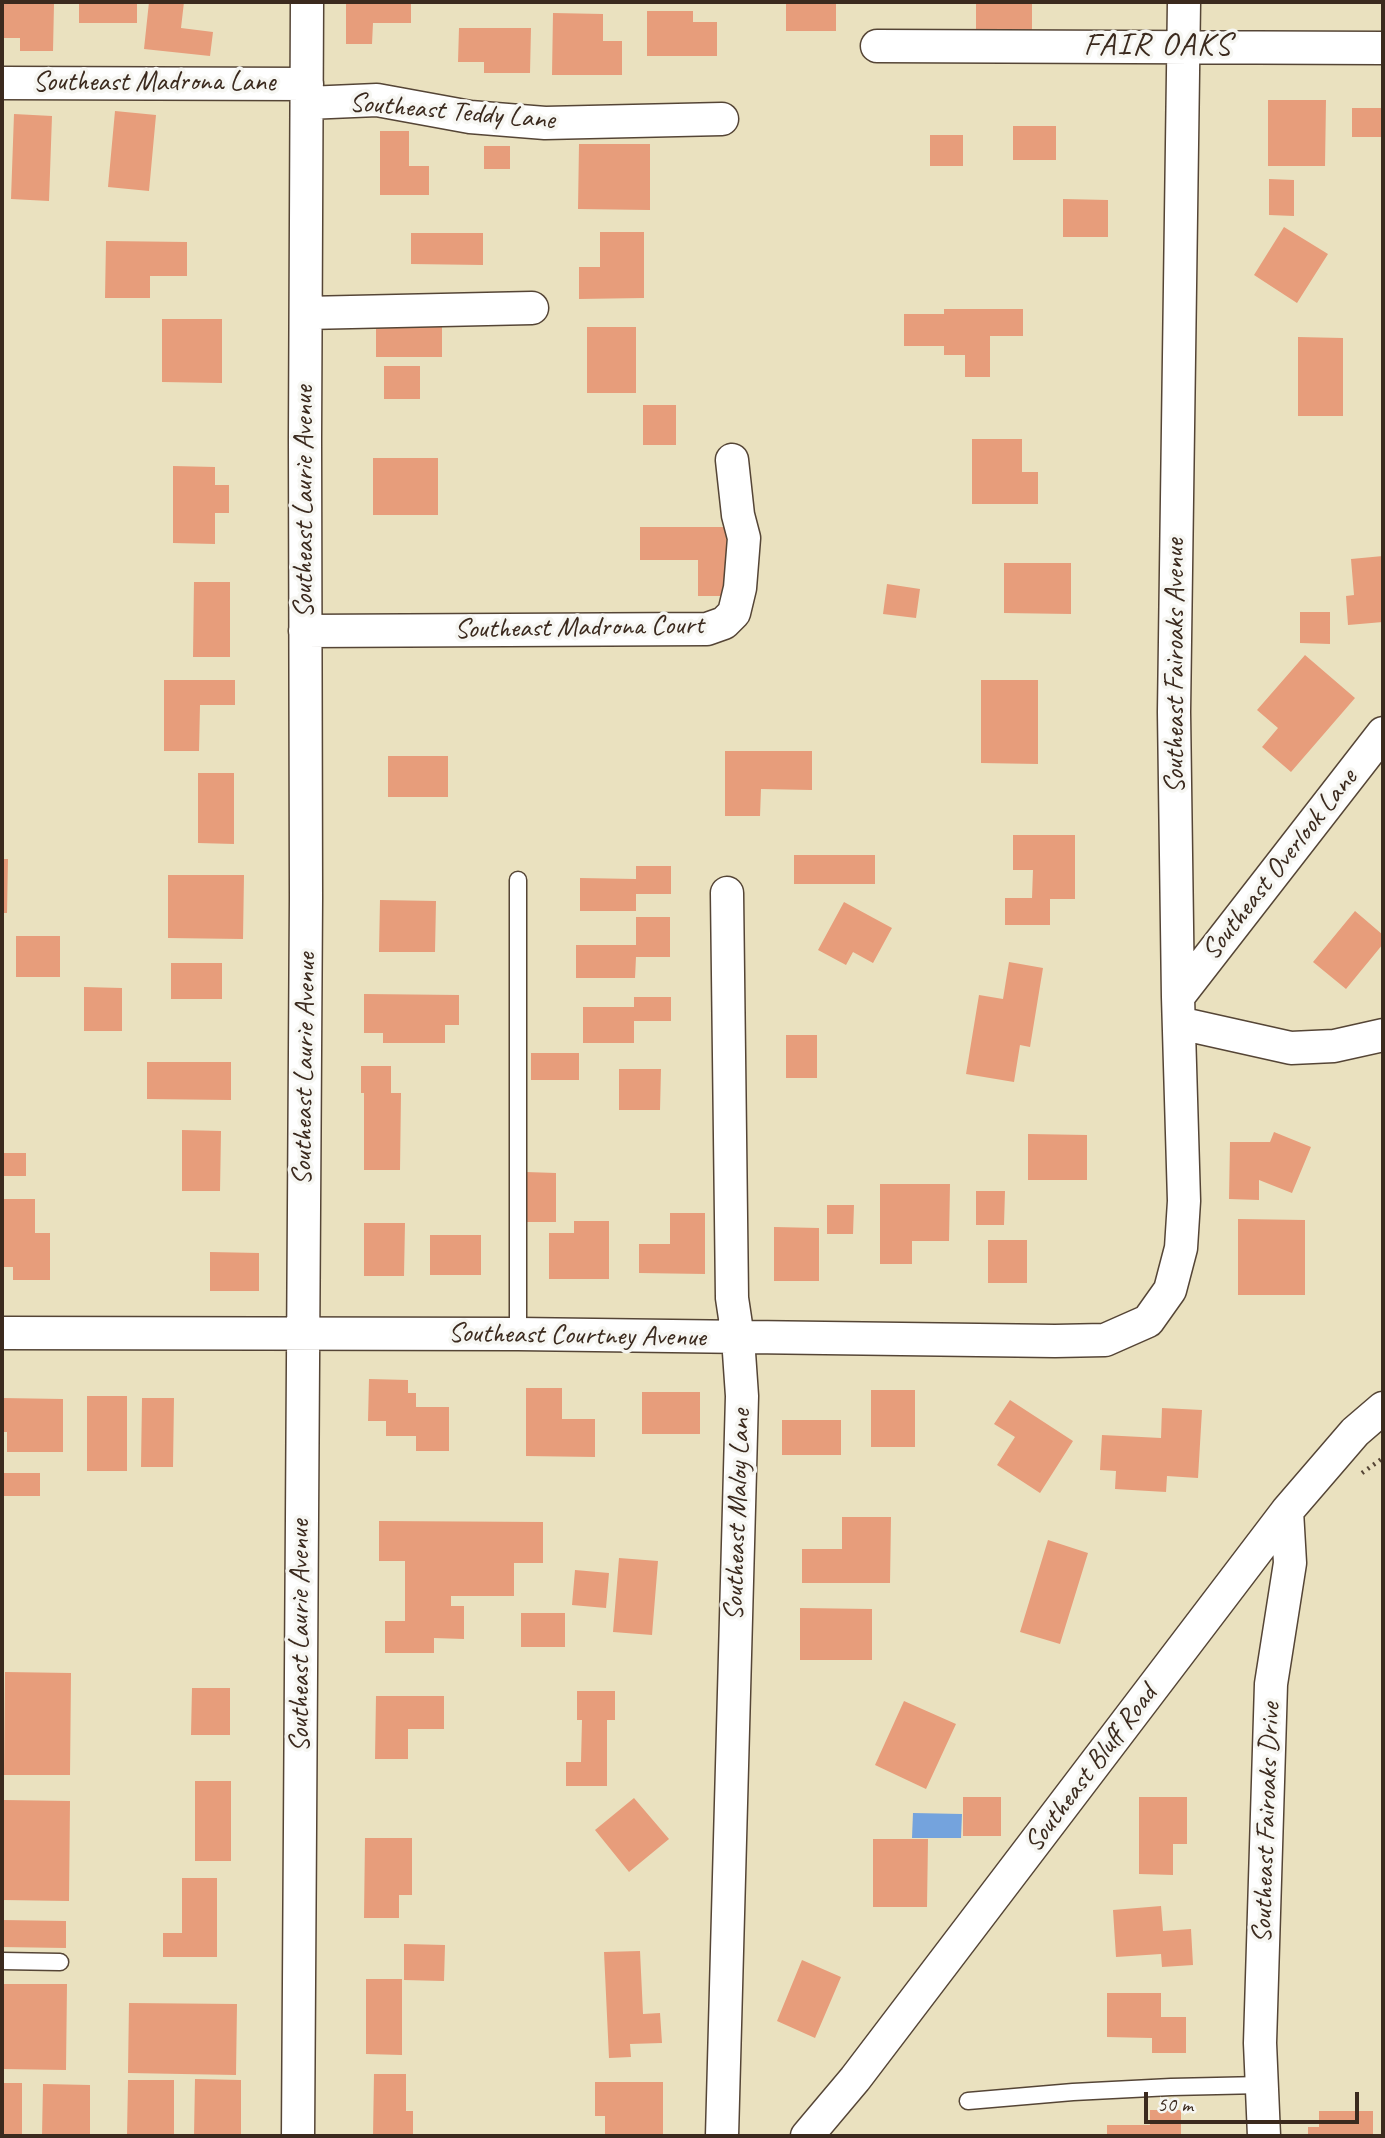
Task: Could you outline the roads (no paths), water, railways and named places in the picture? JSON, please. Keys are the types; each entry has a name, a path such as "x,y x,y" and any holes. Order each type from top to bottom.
{"street":[{"name":"Southeast Laurie Avenue","path":"298,2136 306,912 307,2"},
{"name":"Southeast Fairoaks Avenue","path":"1148,1321 1170,1290 1181,1248 1184,1201 1174,712 1184,2"},
{"path":"877,46 1383,48"},
{"name":"Southeast Madrona Lane","path":"2,83 307,94"},
{"name":"Southeast Teddy Lane","path":"307,94 377,100 470,117 545,123 722,119"},
{"path":"306,313 532,308"},
{"name":"Southeast Madrona Court","path":"306,631 707,629 724,623 734,613 740,588 744,538 738,515 732,460"},
{"name":"Southeast Overlook Lane","path":"1178,1010 1383,733"},
{"name":"Southeast Maloy Lane","path":"722,2136 742,1396 732,1298 727,893"},
{"path":"1178,1010 1291,1048 1334,1046 1383,1035"},
{"name":"Southeast Courtney Avenue","path":"2,1334 518,1334 1055,1342 1105,1340 1148,1321"},
{"name":"Southeast Bluff Road","path":"807,2136 855,2079 1287,1511 1355,1432 1383,1408"},
{"name":"Southeast Fairoaks Drive","path":"1264,2136 1260,2043 1271,1684 1290,1563 1287,1511"}],"lane":[{"path":"518,880 518,1334"},
{"path":"2,1961 60,1962"},
{"path":"968,2101 1146,2088 1262,2085"}],"water":[{"path":"913,1813 962,1814 961,1838 912,1838"}],"district":[{"name":"FAIR OAKS","path":"1158,46"}]}
